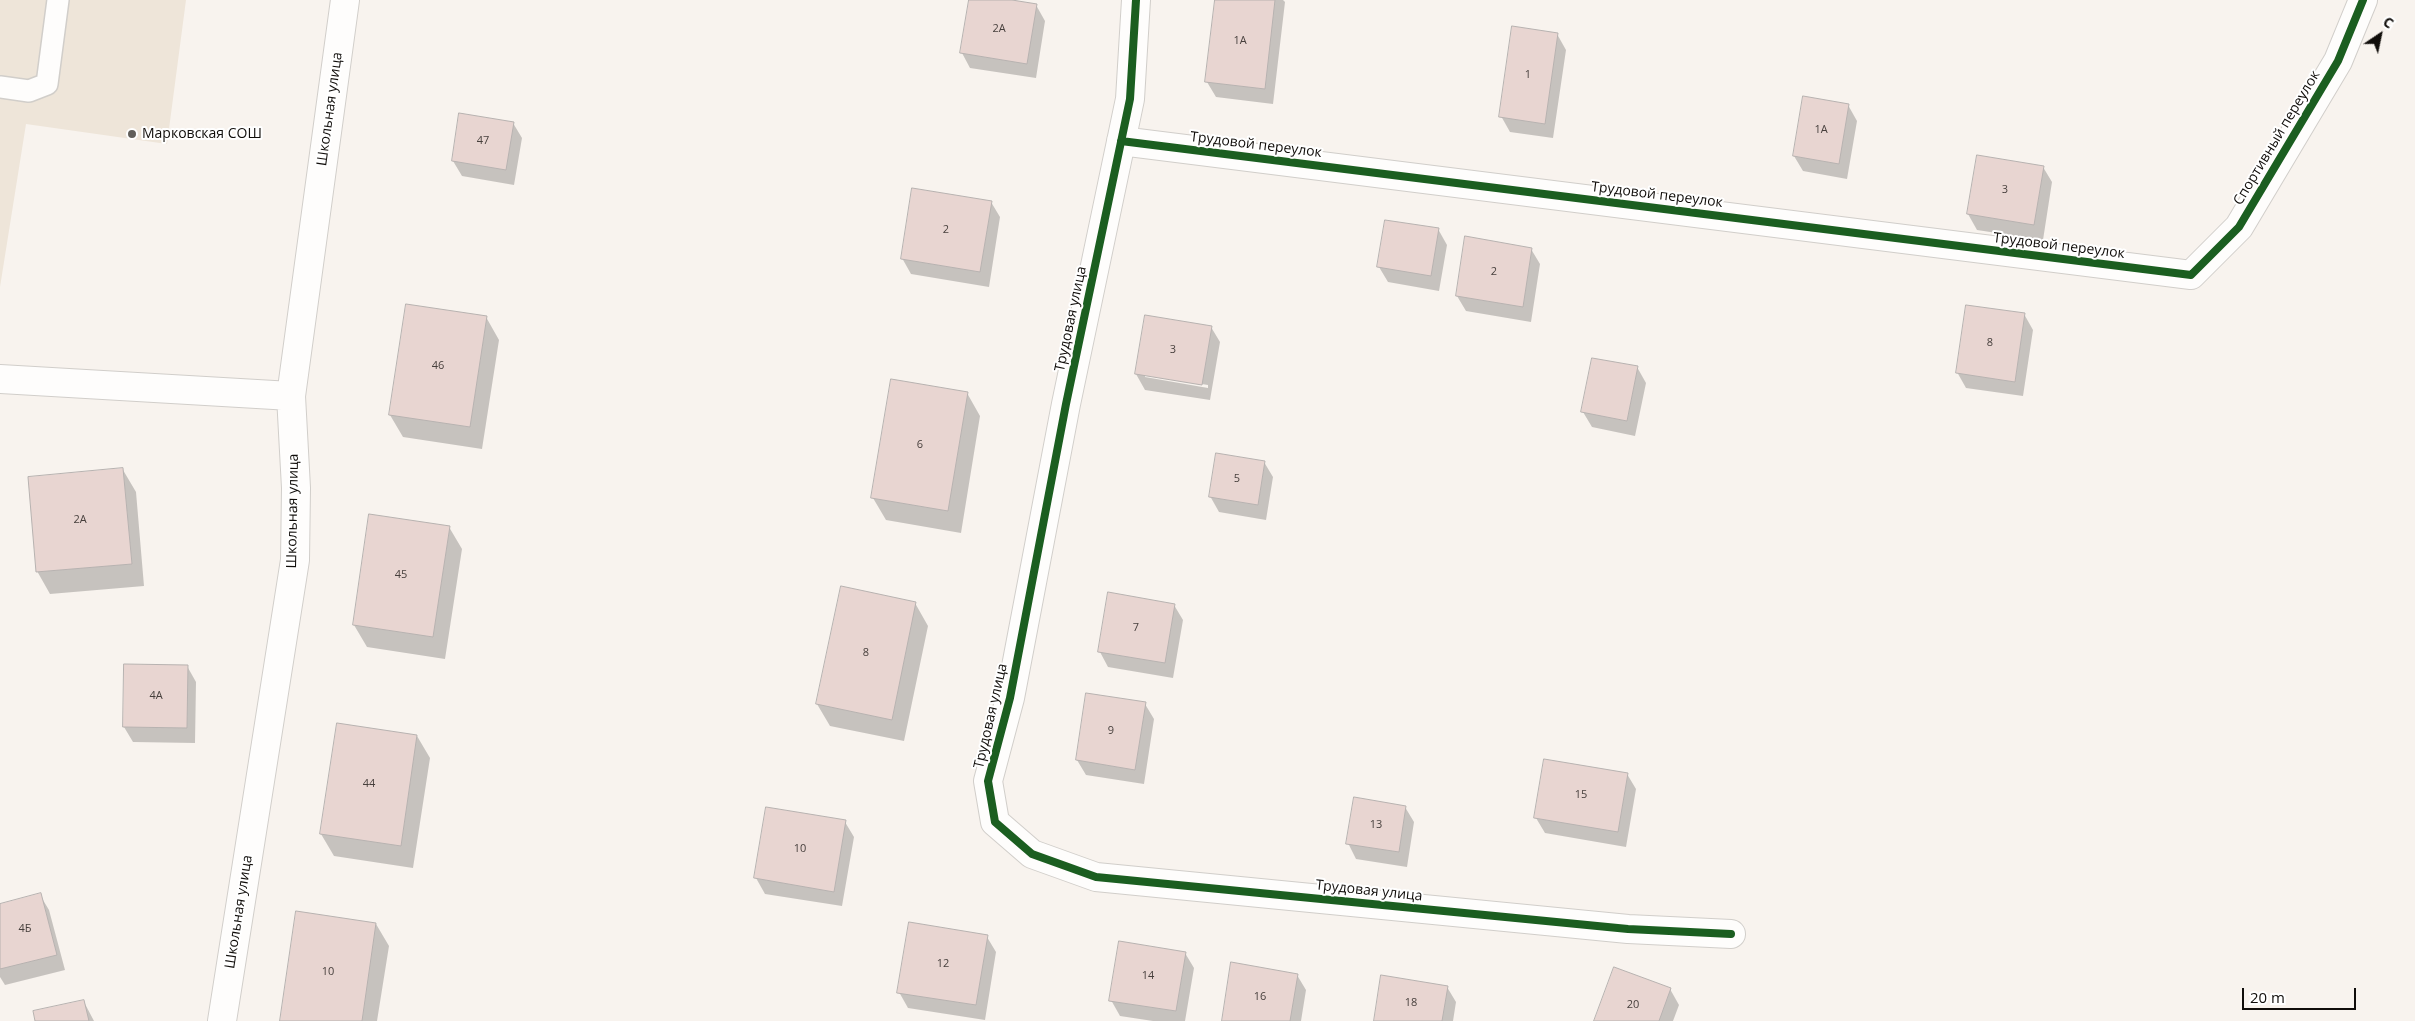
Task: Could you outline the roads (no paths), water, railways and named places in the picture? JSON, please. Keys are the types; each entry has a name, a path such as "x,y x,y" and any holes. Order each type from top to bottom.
{"street":[{"name":"Школьная улица","path":"222,1021 295,560 296,488 291,396 345,0"},
{"name":"Трудовая улица","path":"1136,0 1130,99 1066,404 1010,698 988,781 995,822 1032,854 1096,877 1628,929 1731,934"},
{"name":"Спортивный переулок","path":"2191,275 2239,227 2338,61 2363,0"},
{"name":"Трудовой переулок","path":"1121,141 2191,275"},
{"path":"0,379 291,396"}],"lane":[{"path":"0,87 29,91 46,84 58,0"}],"place":[{"name":"Марковская СОШ","path":"132,134"}]}
